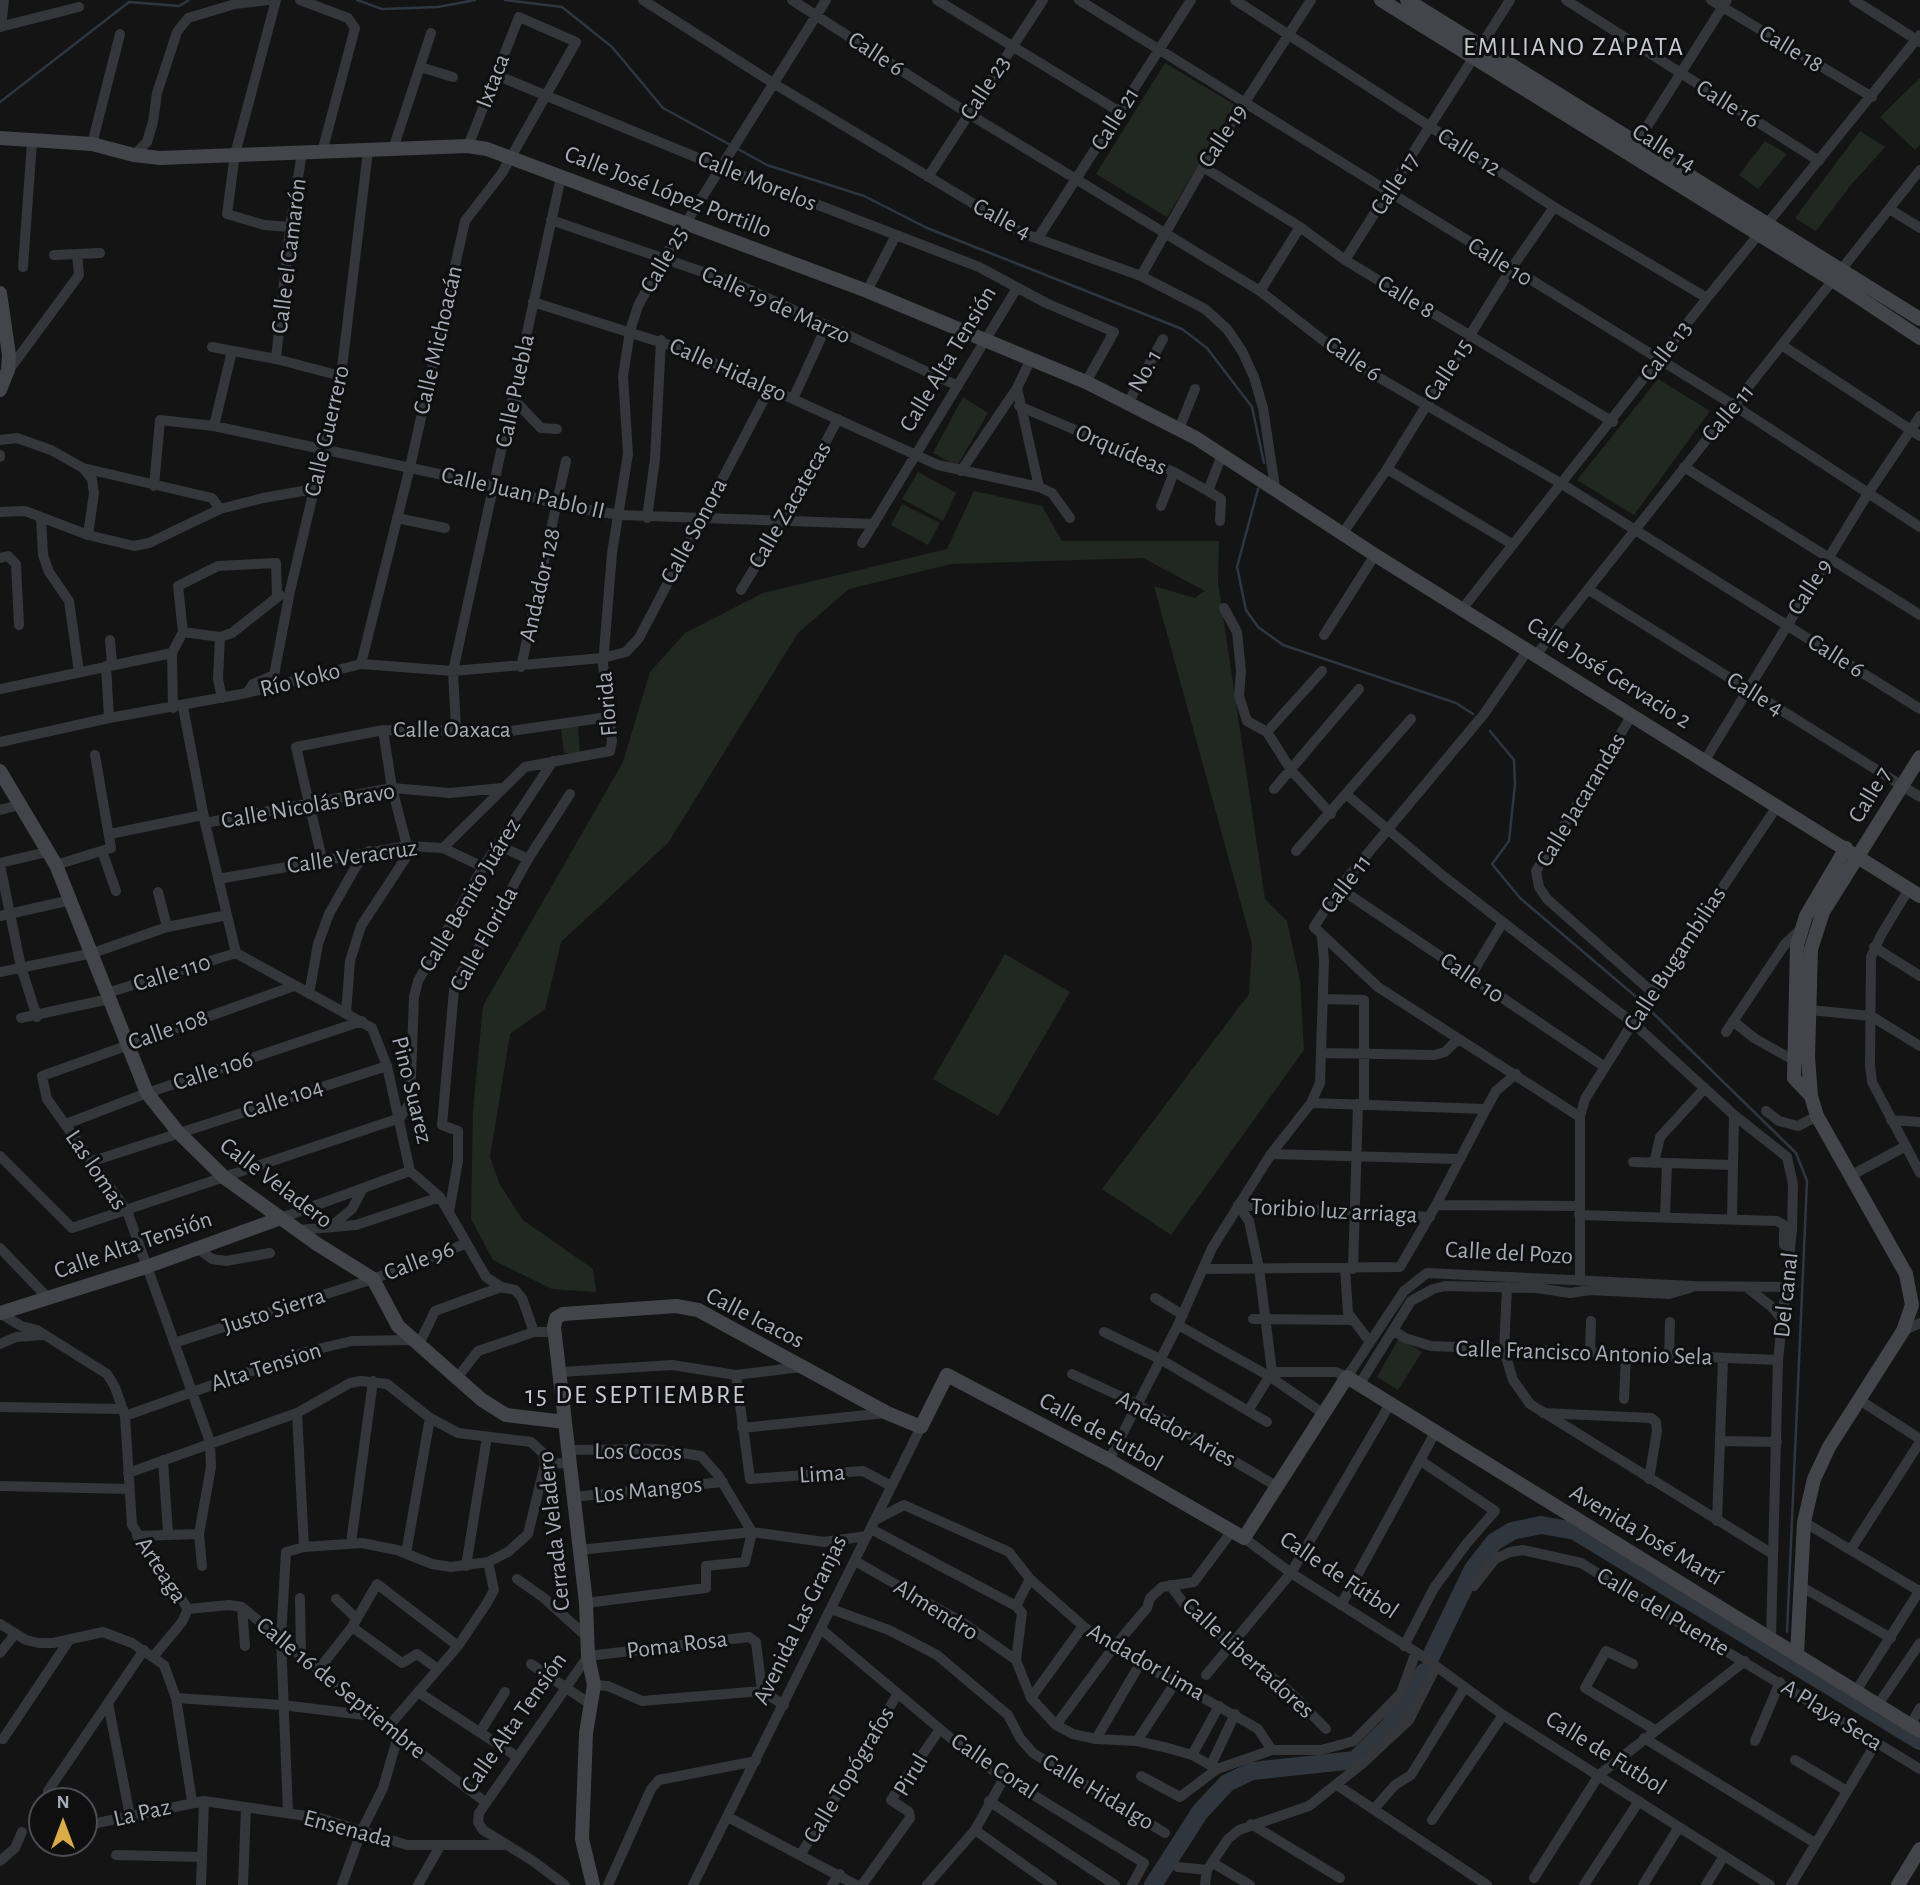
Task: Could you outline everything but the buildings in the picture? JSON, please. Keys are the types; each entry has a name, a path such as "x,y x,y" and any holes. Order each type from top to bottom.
{"street":[{"path":"4,0 1,27 79,7"},
{"path":"56,12 57,0"},
{"path":"134,155 146,142 153,122 157,93 177,32 188,18 235,4 268,0"},
{"path":"276,0 235,154 227,214 253,223 290,227"},
{"path":"300,0 348,18 355,28 322,152"},
{"name":"Calle 4","path":"643,0 772,83 1022,233 1141,276 1205,309 1227,329 1242,351 1263,408 1275,487"},
{"name":"Calle 6","path":"792,0 969,114 1259,290 1347,359 1562,484 1920,709"},
{"name":"Calle 25","path":"620,515 628,454 623,376 630,331 638,306 664,258 826,0"},
{"path":"937,0 1120,112"},
{"name":"Calle 23","path":"928,177 1043,0"},
{"name":"Calle 10","path":"1079,0 1735,406 1867,495 1920,527"},
{"name":"Calle 21","path":"1038,238 1191,0"},
{"name":"Calle 12","path":"1235,0 1430,128 1707,298"},
{"name":"Calle 19","path":"1141,276 1203,167 1311,0"},
{"name":"Calle 14","path":"1381,0 1477,52 1838,276 1920,319"},
{"name":"Calle 14","path":"1407,0 1477,52"},
{"name":"Calle 17","path":"1345,260 1510,0"},
{"name":"Calle 16","path":"1566,0 1819,161"},
{"name":"Calle 18","path":"1711,0 1725,3 1872,97"},
{"path":"1854,0 1919,39 1872,97"},
{"path":"1633,148 1725,3"},
{"name":"Ixtaca","path":"468,146 519,17 576,42"},
{"path":"393,149 431,33"},
{"path":"92,144 120,34"},
{"name":"Calle Michoacán","path":"360,664 410,467 465,220 511,157 576,42"},
{"path":"420,67 453,77"},
{"name":"Calle Morelos","path":"496,75 723,163 895,237 979,267 1017,288 1114,332 1086,382"},
{"name":"Calle 13","path":"1464,608 1512,544 1613,422 1707,298 1872,97"},
{"name":"Calle José López Portillo","path":"0,138 92,144 134,155 160,158 468,146 511,157 867,291 1086,382 1179,429 1275,487"},
{"path":"23,267 32,142"},
{"name":"Calle Guerrero","path":"247,693 253,684 274,675 290,592 341,376 368,151"},
{"name":"Calle el Camarón","path":"276,359 290,227 302,153"},
{"name":"Calle 8","path":"1203,167 1300,227 1345,260 1613,422"},
{"name":"Calle 11","path":"1580,1117 1378,987 1322,938 1314,927 1339,888 1532,652 1589,590 1920,170"},
{"name":"Calle Puebla","path":"456,729 453,671 561,177"},
{"name":"Calle 15","path":"1343,533 1387,469 1511,269 1554,206"},
{"path":"1891,210 1920,228"},
{"name":"Calle 19 de Marzo","path":"551,220 735,283 958,386"},
{"path":"1259,290 1300,227"},
{"path":"867,291 895,237"},
{"path":"54,255 100,253"},
{"path":"0,390 8,370 79,275 77,254"},
{"name":"Calle 14","path":"1838,276 1920,338"},
{"name":"Calle Alta Tensión","path":"863,543 1017,288"},
{"path":"0,293 4,354 8,370"},
{"name":"Calle Hidalgo","path":"533,302 661,340 916,454"},
{"path":"793,399 826,327"},
{"name":"No. 1","path":"1128,403 1163,339"},
{"path":"647,518 656,459 661,340"},
{"path":"1783,346 1915,433"},
{"path":"212,347 276,359 341,376"},
{"path":"214,426 232,351"},
{"path":"961,471 1017,388 1031,359"},
{"name":"Calle Sonora","path":"603,658 626,652 634,646 770,388"},
{"path":"1017,388 1019,407 1039,487 1052,493 1069,518"},
{"path":"1179,429 1195,389"},
{"path":"512,404 519,405 541,428 557,429"},
{"name":"Orquídeas","path":"1019,407 1174,472 1208,491 1221,499 1220,521"},
{"name":"Calle 9","path":"1706,760 1786,624 1867,495 1915,433 1920,416"},
{"name":"Calle Zacatecas","path":"741,590 782,523 838,419"},
{"name":"Calle Juan Pablo II","path":"154,486 160,420 214,426 495,486 559,505 620,515 782,523 874,524"},
{"path":"0,440 17,438 51,450 83,468 212,498 220,509"},
{"name":"Calle Alta Tensión","path":"916,454 937,465 1039,487"},
{"path":"1208,491 1222,455"},
{"name":"Andador 128","path":"521,667 559,505 566,461"},
{"path":"1684,467 1920,615"},
{"path":"83,468 92,479 94,493 88,535"},
{"path":"1387,469 1512,544"},
{"path":"1161,506 1174,472"},
{"name":"Calle José Gervacio 2","path":"1275,487 1375,555 1464,608 1915,892"},
{"path":"0,512 25,511 88,535 134,546 149,543 220,509 314,489"},
{"name":"Florida","path":"553,761 610,751 612,741 603,658 612,553 620,515"},
{"path":"41,517 46,564 69,601 79,672"},
{"path":"397,517 445,528"},
{"path":"1324,635 1375,555"},
{"path":"0,558 8,556 16,564 19,625"},
{"path":"236,953 178,708 172,653 183,632 178,586 209,568 276,563 277,597"},
{"name":"Calle 4","path":"1589,590 1920,797"},
{"path":"183,632 220,636 232,633 277,597 290,592"},
{"path":"1224,608 1237,632 1241,671 1239,696 1247,721 1267,732 1291,770 1331,814"},
{"path":"220,636 218,679 222,698"},
{"path":"109,718 110,640"},
{"path":"0,689 172,653"},
{"name":"Río Koko","path":"0,742 109,718 178,708 360,664 453,671 603,658"},
{"path":"1267,732 1322,671"},
{"path":"1274,789 1359,689"},
{"name":"Calle Jacarandas","path":"1632,715 1536,871 1539,887 1547,899 1652,992"},
{"name":"Calle Oaxaca","path":"310,804 296,747 383,730 511,731 608,717"},
{"path":"1296,851 1331,814 1410,719"},
{"path":"346,1013 350,961 357,937 405,859 407,846 392,788 383,730"},
{"path":"96,755 110,834 106,850 116,891"},
{"name":"Calle 7","path":"1811,1096 1811,949 1817,923 1920,757"},
{"path":"443,848 525,767 553,761"},
{"name":"Calle Benito Juárez","path":"400,1118 410,1103 414,997 418,981 483,867 553,761"},
{"name":"Calle Veladero","path":"0,771 56,865 147,1093 178,1132 225,1178 373,1279 398,1326 414,1343 482,1400 506,1415 565,1426"},
{"name":"Calle Nicolás Bravo","path":"110,834 310,804 392,788 450,793 503,788"},
{"name":"Calle Florida","path":"449,1212 458,1161 457,1128 442,1125 450,1003 460,974 478,949 528,859 570,793"},
{"path":"1347,795 1633,1023"},
{"path":"310,804 322,859"},
{"path":"0,810 19,805"},
{"name":"Calle Bugambilias","path":"1580,1117 1593,1083 1778,805"},
{"path":"498,845 528,859"},
{"name":"Calle Veracruz","path":"218,878 407,846 443,848 483,867"},
{"path":"1726,1032 1785,944 1801,930 1846,848"},
{"path":"56,865 106,850"},
{"path":"309,995 318,944 329,914 355,868 369,851"},
{"path":"37,1017 4,915 0,864 47,852"},
{"name":"Calle 10","path":"1339,888 1605,1067"},
{"path":"158,892 167,927"},
{"path":"1915,892 1874,947 1871,957 1872,1082 1920,1173"},
{"path":"4,915 71,900"},
{"path":"0,972 93,953 167,927 227,915"},
{"path":"1470,977 1503,922"},
{"path":"1797,1654 1804,1522 1814,1479 1858,1399 1903,1331 1912,1305 1906,1274 1817,1116 1811,1096 1797,1084 1795,1061 1801,930"},
{"path":"1109,1460 1183,1315 1212,1248 1271,1154 1311,1103 1320,1083 1323,1052 1322,938"},
{"path":"1874,947 1920,976"},
{"name":"Pino Suarez","path":"236,953 372,1028 380,1041 387,1066 410,1171 440,1197 486,1277 501,1287 515,1290 522,1298 534,1332"},
{"name":"Calle 110","path":"21,1018 37,1017 108,996 236,953"},
{"name":"Calle 108","path":"42,1076 294,986"},
{"path":"1323,999 1364,1000 1365,1052 1346,1304 1352,1320 1370,1342"},
{"path":"1810,1010 1871,1016 1920,1046"},
{"name":"Calle 106","path":"66,1124 147,1093 362,1021"},
{"path":"1733,1021 1754,1038 1795,1061"},
{"name":"Del canal","path":"1633,1023 1734,1115 1787,1157 1793,1184 1787,1287 1778,1360 1771,1553 1772,1638"},
{"path":"1323,1052 1434,1055 1445,1052 1458,1039"},
{"name":"Calle 104","path":"93,1161 387,1066"},
{"path":"1204,1269 1400,1267 1430,1217 1458,1159 1496,1091 1516,1074"},
{"name":"Las lomas","path":"42,1076 47,1099 127,1211 210,1443 211,1467 198,1534 202,1566"},
{"path":"1654,1163 1660,1137 1704,1088"},
{"path":"1311,1103 1486,1109"},
{"path":"1766,1111 1779,1121 1798,1126 1817,1116"},
{"path":"1732,1219 1734,1115"},
{"path":"1580,1117 1580,1279"},
{"path":"0,1156 72,1228 400,1118"},
{"path":"1891,1120 1920,1122"},
{"path":"1850,1176 1906,1146"},
{"path":"1271,1154 1458,1159"},
{"path":"1633,1162 1733,1165"},
{"path":"1665,1217 1668,1164"},
{"path":"281,1218 410,1171"},
{"path":"330,1227 352,1209 363,1188"},
{"path":"299,1230 356,1225 440,1197"},
{"path":"1238,1205 1249,1221 1259,1268 1271,1374 1248,1411"},
{"name":"Toribio luz arriaga","path":"1238,1205 1430,1217"},
{"path":"1436,1205 1782,1222 1784,1245"},
{"name":"Calle Alta Tensión","path":"2,1310 146,1267 281,1218"},
{"name":"Calle 96","path":"373,1279 465,1244"},
{"path":"0,1248 48,1298"},
{"path":"197,1248 212,1259 226,1261 270,1253"},
{"name":"Calle del Pozo","path":"1238,1535 1278,1487 1324,1414 1353,1381 1370,1342 1404,1291 1427,1273 1693,1286 1787,1287"},
{"path":"1906,1274 1920,1284"},
{"name":"Justo Sierra","path":"174,1343 373,1279"},
{"path":"1271,1374 1336,1372 1353,1381 1393,1330 1411,1301 1422,1293 1445,1286 1507,1287 1570,1293 1590,1290 1669,1294 1693,1286"},
{"path":"414,1343 435,1311 501,1287"},
{"path":"1507,1287 1504,1350 1507,1366 1519,1392 1542,1413 1771,1553"},
{"path":"1747,1288 1773,1308 1784,1322"},
{"path":"1155,1298 1183,1315"},
{"name":"Calle Icacos","path":"556,1325 563,1314 676,1306 698,1310 887,1413 921,1427"},
{"path":"0,1407 124,1412 107,1374 2,1310"},
{"path":"1253,1320 1352,1320"},
{"path":"1590,1353 1591,1321"},
{"path":"1669,1357 1670,1322"},
{"path":"1903,1331 1920,1323"},
{"path":"457,1378 478,1351 556,1325 565,1426"},
{"path":"1178,1325 1271,1374 1324,1414"},
{"name":"Calle Francisco Antonio Sela","path":"1393,1330 1431,1346 1778,1360"},
{"path":"1104,1332 1160,1359 1267,1422"},
{"path":"0,1344 16,1337 43,1335"},
{"name":"Alta Tension","path":"124,1412 305,1352 352,1341 414,1343"},
{"path":"1624,1398 1626,1355"},
{"path":"1717,1521 1723,1359"},
{"path":"562,1372 672,1365 736,1375 801,1367"},
{"name":"Andador Aries","path":"1072,1374 1137,1404 1278,1487"},
{"path":"736,1375 742,1428 887,1413"},
{"name":"Avenida Las Granjas","path":"694,1885 947,1375"},
{"name":"Calle de Futbol","path":"947,1375 1109,1460 1238,1535"},
{"path":"351,1543 373,1381"},
{"path":"128,1473 297,1413 350,1383 373,1381 396,1390 430,1418 458,1433 531,1442 539,1447 545,1464 528,1534 508,1552 488,1562 466,1566 432,1564 380,1545 351,1543 304,1547 286,1552 281,1638 288,1812"},
{"name":"Avenida José Martí","path":"1353,1381 1915,1729"},
{"path":"1852,1549 1920,1441 1858,1399"},
{"path":"1206,1675 1291,1573 1390,1404"},
{"name":"Arteaga","path":"124,1412 129,1516 137,1536 188,1609 182,1622 149,1653"},
{"path":"297,1413 304,1547"},
{"path":"1542,1413 1651,1418 1656,1422 1657,1432 1648,1479"},
{"path":"406,1553 430,1418"},
{"name":"Cerrada Veladero","path":"565,1426 586,1603 588,1656 594,1685 583,1778 582,1839 593,1885"},
{"name":"Lima","path":"742,1428 750,1479 863,1471 889,1490"},
{"path":"1341,1605 1436,1431"},
{"path":"466,1566 487,1437"},
{"path":"1721,1441 1777,1442"},
{"name":"Los Cocos","path":"545,1464 567,1454 691,1452 701,1456 723,1482 752,1532"},
{"path":"163,1460 168,1533"},
{"path":"1404,1646 1434,1588 1473,1535 1494,1516 1495,1511 1421,1461"},
{"name":"Los Mangos","path":"573,1497 723,1482"},
{"path":"0,1486 129,1489"},
{"name":"Andador Lima","path":"579,1550 752,1532 824,1542 874,1524 897,1508 911,1507 1009,1552 1030,1579 1083,1626 1118,1642 1141,1662 1258,1729 1272,1750"},
{"path":"1804,1522 1920,1590 1856,1691"},
{"path":"874,1524 1016,1606 1022,1613 1016,1660 1031,1698 1056,1725 1073,1734 1096,1739 1137,1741 1192,1755 1214,1767"},
{"path":"586,1603 706,1588 706,1566 745,1562 752,1532"},
{"path":"137,1536 198,1534"},
{"path":"1056,1725 1147,1608 1150,1598 1162,1587 1178,1587 1194,1582 1238,1535"},
{"name":"Calle de Fútbol","path":"1238,1535 1291,1573 1419,1654"},
{"name":"Calle del Puente","path":"1475,1586 1494,1559 1510,1552 1523,1550 1581,1563 1745,1661"},
{"name":"Almendro","path":"855,1561 965,1624 1016,1660"},
{"path":"387,1728 458,1646 494,1590 488,1562"},
{"path":"517,1579 544,1598 587,1637"},
{"path":"1016,1606 1030,1579"},
{"path":"319,1670 354,1623 377,1584 458,1646"},
{"name":"Calle Libertadores","path":"1170,1585 1188,1609 1290,1692 1326,1729"},
{"path":"1801,1587 1891,1638"},
{"path":"300,1598 301,1654"},
{"path":"336,1599 354,1623 402,1663 417,1654 438,1670"},
{"name":"Calle 16 de Septiembre","path":"188,1609 229,1605 242,1607 387,1728 484,1801"},
{"path":"242,1607 245,1646"},
{"name":"Calle Hidalgo","path":"831,1609 889,1630 937,1655 1008,1715 1020,1738 1033,1753 1165,1833"},
{"path":"0,1624 15,1634 39,1643 103,1632 149,1653 170,1676 192,1801"},
{"path":"1031,1698 1083,1626"},
{"name":"Calle Coral","path":"821,1629 978,1761 1031,1791 1144,1863 1132,1885"},
{"path":"0,1653 15,1634"},
{"name":"Poma Rosa","path":"588,1656 749,1637 756,1642 762,1691"},
{"path":"3,1739 70,1639"},
{"path":"1877,1706 1920,1643"},
{"path":"1633,1664 1606,1651 1584,1688 1655,1730"},
{"path":"51,1787 108,1703 149,1653"},
{"path":"1141,1776 1180,1797 1214,1767 1272,1750 1321,1751 1354,1741 1401,1693 1419,1654"},
{"name":"Calle de Futbol","path":"1419,1654 1503,1715 1770,1885"},
{"name":"Calle Alta Tensión","path":"505,1845 483,1830 478,1822 484,1801 588,1656"},
{"path":"1534,1878 1599,1775 1745,1661"},
{"name":"A Playa Seca","path":"1745,1661 1920,1769"},
{"path":"1096,1739 1141,1662"},
{"path":"531,1664 590,1704"},
{"path":"1205,1885 1210,1866 1228,1839 1251,1824 1289,1815 1324,1797 1409,1720 1436,1667"},
{"path":"1755,1741 1780,1682"},
{"path":"1137,1741 1175,1683"},
{"path":"594,1685 608,1686 642,1700 762,1691 784,1704"},
{"path":"1374,1810 1395,1785 1411,1775 1465,1687"},
{"path":"418,1692 516,1756"},
{"path":"480,1732 505,1692"},
{"name":"Calle Topógrafos","path":"802,1854 897,1695"},
{"path":"176,1698 282,1705 373,1716"},
{"path":"108,1703 130,1816"},
{"path":"1192,1755 1219,1706"},
{"path":"1915,1729 1920,1708"},
{"path":"1214,1767 1235,1714"},
{"path":"1432,1820 1503,1715"},
{"name":"Pirul","path":"862,1885 912,1815 891,1800 940,1729"},
{"path":"342,1885 361,1832 383,1788 398,1736"},
{"path":"1644,1738 1815,1843"},
{"path":"1791,1885 1876,1743"},
{"path":"1795,1760 1847,1791"},
{"path":"608,1885 650,1789 659,1780 756,1761"},
{"path":"928,1885 975,1830 1004,1778"},
{"path":"1337,1785 1487,1885"},
{"name":"Ensenada","path":"192,1801 320,1818 407,1844 505,1845"},
{"name":"La Paz","path":"98,1823 192,1801"},
{"path":"201,1885 204,1801"},
{"path":"989,1801 1115,1885"},
{"path":"1584,1885 1639,1801"},
{"path":"243,1885 246,1808"},
{"path":"728,1817 840,1874 856,1885"},
{"path":"1251,1824 1340,1878"},
{"path":"1643,1885 1679,1827"},
{"path":"975,1830 1052,1885"},
{"path":"0,1861 15,1848 22,1832"},
{"path":"505,1845 533,1861 565,1885"},
{"path":"418,1885 440,1846"},
{"path":"1898,1885 1920,1849"},
{"path":"117,1855 201,1857"},
{"path":"1706,1885 1724,1856"},
{"path":"1178,1867 1210,1866 1250,1885"},
{"path":"832,1885 840,1874"}],"shaded area":[{"path":"1165,63 1235,105 1167,217 1096,174"},
{"path":"1920,78 1920,145 1915,150 1880,117"},
{"path":"1860,131 1885,147 1850,186 1816,231 1795,218"},
{"path":"1765,141 1787,154 1758,189 1739,175"},
{"path":"1658,379 1710,411 1634,515 1577,480"},
{"path":"963,397 988,413 957,466 933,453"},
{"path":"918,472 956,493 943,521 902,499"},
{"path":"974,491 1042,506 1062,541 1219,541 1218,582 1265,899 1287,921 1300,981 1304,1050 1171,1235 1102,1189 1249,994 1252,944 1154,586 1195,598 1205,591 1143,558 951,564 849,589 798,633 668,843 561,942 545,1009 510,1034 490,1157 500,1185 523,1220 593,1269 596,1292 552,1289 493,1260 471,1219 473,1110 483,1006 623,762 650,672 685,633 763,593 947,549"},
{"path":"902,504 940,523 928,545 891,525"},
{"path":"578,726 580,753 564,753 561,728"},
{"path":"1005,954 1070,992 998,1116 933,1079"},
{"path":"1399,1338 1422,1352 1398,1390 1377,1377"}],"waterway":[{"path":"0,102 129,2 179,6 189,0"},
{"path":"357,0 382,9 438,7 475,0"},
{"path":"505,0 562,7 612,47 663,108 767,165 864,196 927,228 1182,329 1207,348 1252,407 1264,463"},
{"path":"1258,489 1237,567 1246,610 1258,627 1283,645 1456,703 1473,714"},
{"path":"1490,731 1514,760 1515,784 1509,841 1492,864 1520,898 1641,1001"},
{"path":"1653,1013 1796,1153 1807,1181 1787,1632"},
{"path":"1431,1656 1473,1569 1494,1542 1512,1531 1541,1525 1575,1531 1920,1741"},
{"path":"1153,1885 1200,1812 1227,1783 1252,1771 1355,1760 1390,1725 1424,1672"}],"district":[{"name":"EMILIANO ZAPATA","path":"1574,47"},
{"name":"15 DE SEPTIEMBRE","path":"636,1395"}]}
